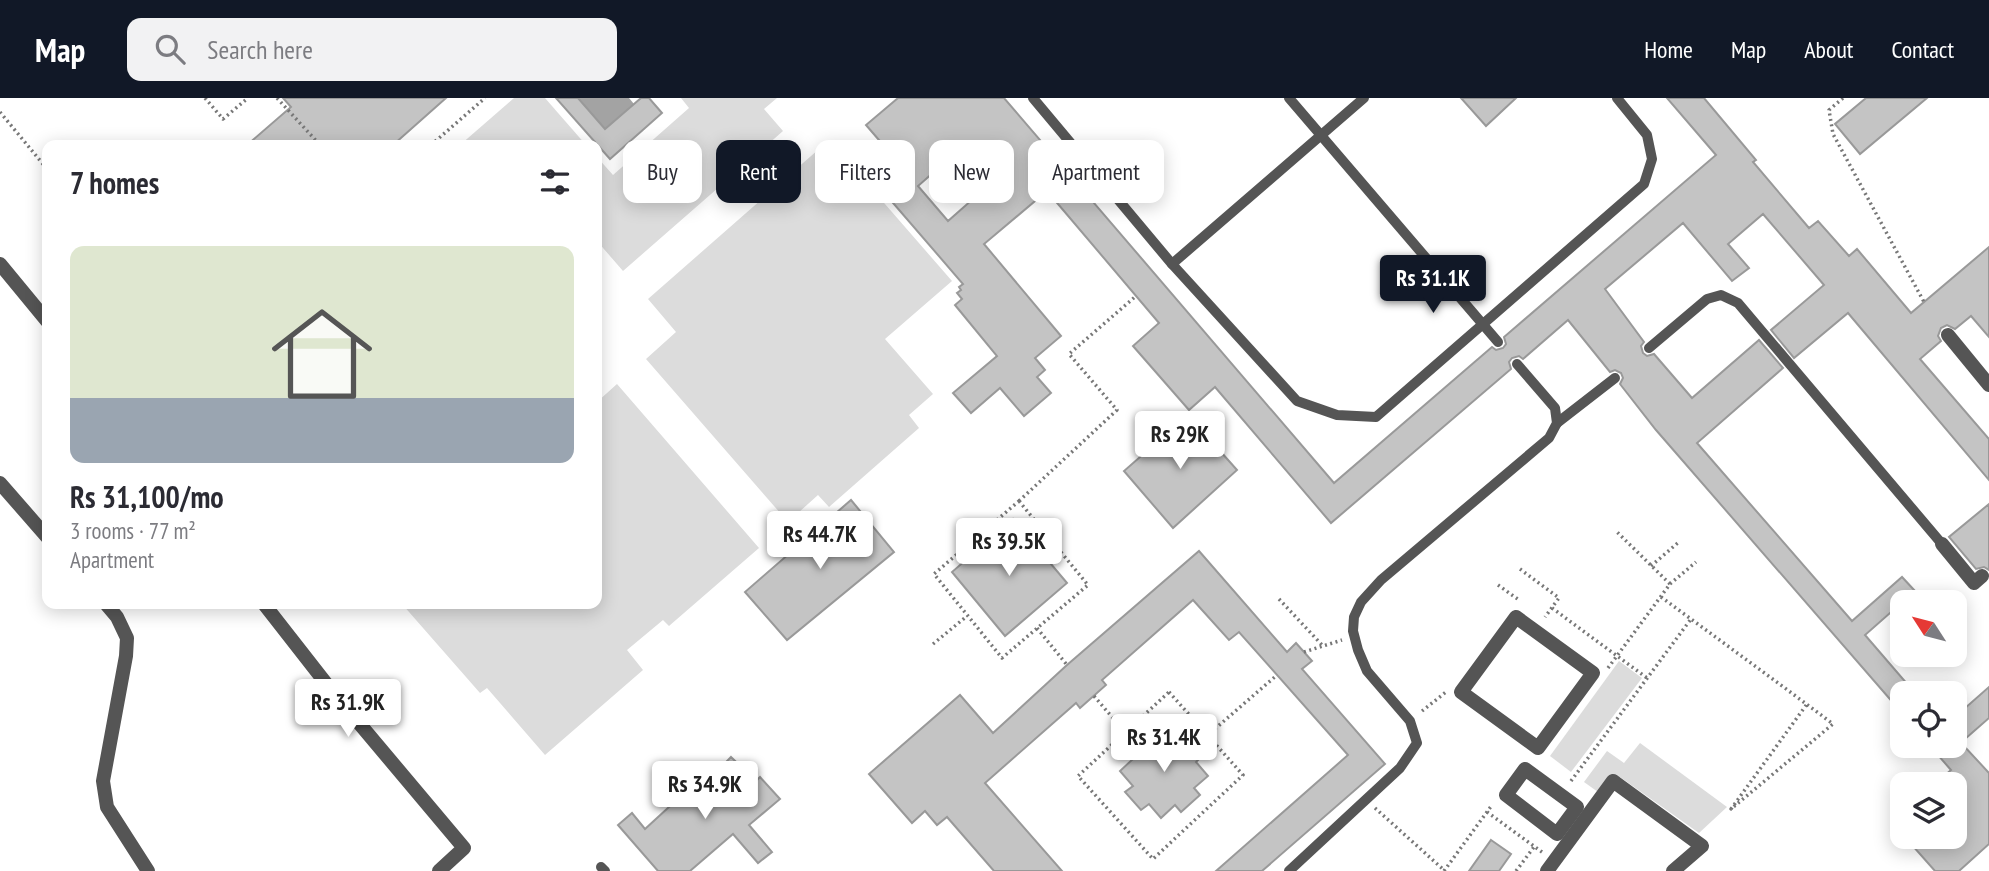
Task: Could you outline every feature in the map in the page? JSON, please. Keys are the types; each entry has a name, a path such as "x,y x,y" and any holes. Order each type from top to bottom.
{"street":[{"path":"0,264 42,314"},
{"path":"1948,335 1989,385"},
{"path":"0,483 42,531"},
{"path":"1942,544 1974,583 1982,576"},
{"path":"110,609 127,638 103,781 107,807 148,871"},
{"path":"268,609 340,702 464,848 439,871"},
{"path":"1516,617 1593,673 1538,748 1461,692 1516,617"},
{"path":"1525,769 1577,807 1558,834 1506,795 1525,769"},
{"path":"1550,866 1613,781 1702,846 1673,871"}],"lane":[{"path":"1033,98 1172,264 1297,401 1337,415 1376,417 1644,184 1652,159 1647,135 1617,98"},
{"path":"1289,98 1498,342"},
{"path":"1172,264 1364,98"},
{"path":"1649,348 1707,299 1721,295 1738,303 1942,544"},
{"path":"1517,364 1555,408 1557,423"},
{"path":"1289,871 1400,768 1417,743 1410,722 1367,671 1353,631 1354,617 1361,602 1381,580 1528,458 1549,438 1557,423 1615,378"}],"path":[{"path":"205,98 223,119 248,98"},
{"path":"277,98 315,140"},
{"path":"437,140 485,98"},
{"path":"1843,98 1829,110 1833,134 1924,302"},
{"path":"0,112 42,163"},
{"path":"1019,502 1087,585 1002,658 934,574 1019,502 1117,410 1069,354 1136,296"},
{"path":"1616,531 1670,584"},
{"path":"1651,566 1680,541"},
{"path":"1602,676 1670,584 1696,562"},
{"path":"1520,569 1559,598 1544,618"},
{"path":"1498,585 1525,605"},
{"path":"1661,597 1691,618 1807,704 1833,724 1731,809 1807,704"},
{"path":"1279,599 1323,646"},
{"path":"1552,608 1647,678"},
{"path":"933,644 967,615"},
{"path":"1571,781 1691,618"},
{"path":"1037,628 1067,665"},
{"path":"1304,652 1354,636"},
{"path":"1194,747 1278,675"},
{"path":"1169,692 1243,775 1153,859 1078,776 1125,733 1169,692"},
{"path":"1094,696 1136,745"},
{"path":"1365,800 1445,871"},
{"path":"1487,812 1534,847 1550,866"},
{"path":"1516,871 1534,847"}],"shaded area":[{"path":"514,98 545,98 582,140 466,140"},
{"path":"578,98 629,98 634,104 605,129"},
{"path":"681,98 777,98 764,109 783,131 773,140 716,140 716,190 702,202 702,140 653,140 689,108"},
{"path":"815,153 815,203 884,203 952,281 885,339 933,394 909,415 919,428 829,507 818,495 788,522 646,359 676,332 648,299 757,203 801,203 801,165"},
{"path":"602,163 613,175 623,166 623,203 701,203 623,271 602,247"},
{"path":"617,384 759,548 669,626 663,620 627,650 643,670 545,755 487,688 480,693 406,609 602,609 602,398"},
{"path":"1619,661 1642,678 1571,772 1550,756"},
{"path":"1640,743 1727,807 1699,833 1620,777 1605,797 1584,782 1607,751 1624,763"}],"building":[{"path":"283,98 446,98 399,140 253,140 291,107"},
{"path":"556,98 578,98 605,129 641,98 649,98 662,113 631,140 623,140 623,148 610,159 602,150 602,140 593,140"},
{"path":"898,98 1004,98 1040,140 1028,140 1028,203 1033,203 984,244 1061,336 1035,358 1045,370 1037,377 1051,393 1024,416 1000,388 971,413 953,393 997,356 955,305 962,299 957,293 963,284 893,203 915,203 915,140 879,140 866,125"},
{"path":"1461,98 1516,98 1486,126"},
{"path":"1667,98 1704,98 1809,228 1818,221 1849,256 1857,249 1911,313 1989,247 1989,337 1971,316 1955,329 1947,325 1941,328 1938,336 1941,341 1920,359 1989,439 1989,480 1848,313 1794,358 1771,330 1824,285 1763,214 1728,244 1749,268 1732,281 1683,223 1605,289 1644,342 1641,346 1643,353 1647,356 1654,354 1692,398 1759,340 1783,368 1697,443 1852,621 1902,577 1914,590 1890,590 1890,613 1865,635 1905,681 1890,681 1890,699 1656,430 1620,384 1623,378 1621,373 1615,370 1610,372 1568,320 1523,359 1519,356 1512,358 1509,362 1511,369 1331,523 1215,387 1189,410 1133,346 1159,323 1057,203 1094,203 1334,483 1492,347 1496,350 1503,348 1506,344 1504,337 1716,155"},
{"path":"1866,98 1927,98 1860,154 1835,124"},
{"path":"1188,415 1237,470 1173,528 1124,471"},
{"path":"851,500 894,552 787,640 745,592"},
{"path":"1989,504 1989,570 1984,567 1976,569 1949,537"},
{"path":"1013,519 1067,583 1005,636 952,572"},
{"path":"1199,551 1287,652 1296,643 1312,661 1302,669 1385,764 1262,871 1216,871 1348,755 1239,632 1229,640 1193,600 1102,680 1106,685 1080,708 1076,703 985,783 1062,871 994,871 947,817 937,825 925,811 912,823 869,774 960,695 993,733"},
{"path":"1989,687 1989,718 1967,737 1967,706"},
{"path":"1167,729 1180,744 1186,738 1202,756 1196,762 1208,776 1194,788 1200,795 1181,812 1175,805 1161,818 1149,804 1141,810 1125,792 1133,786 1120,771 1134,758 1128,752 1147,735 1153,742"},
{"path":"1967,749 1989,773 1989,844 1959,871 1935,871 1916,849 1967,849 1967,772 1949,772 1951,770 1940,758 1967,758"},
{"path":"731,757 756,781 760,777 780,799 749,825 772,852 758,863 733,834 690,871 658,871 618,825 632,813 645,829 693,785 698,791"},
{"path":"1491,840 1511,854 1499,871 1469,871"}]}
